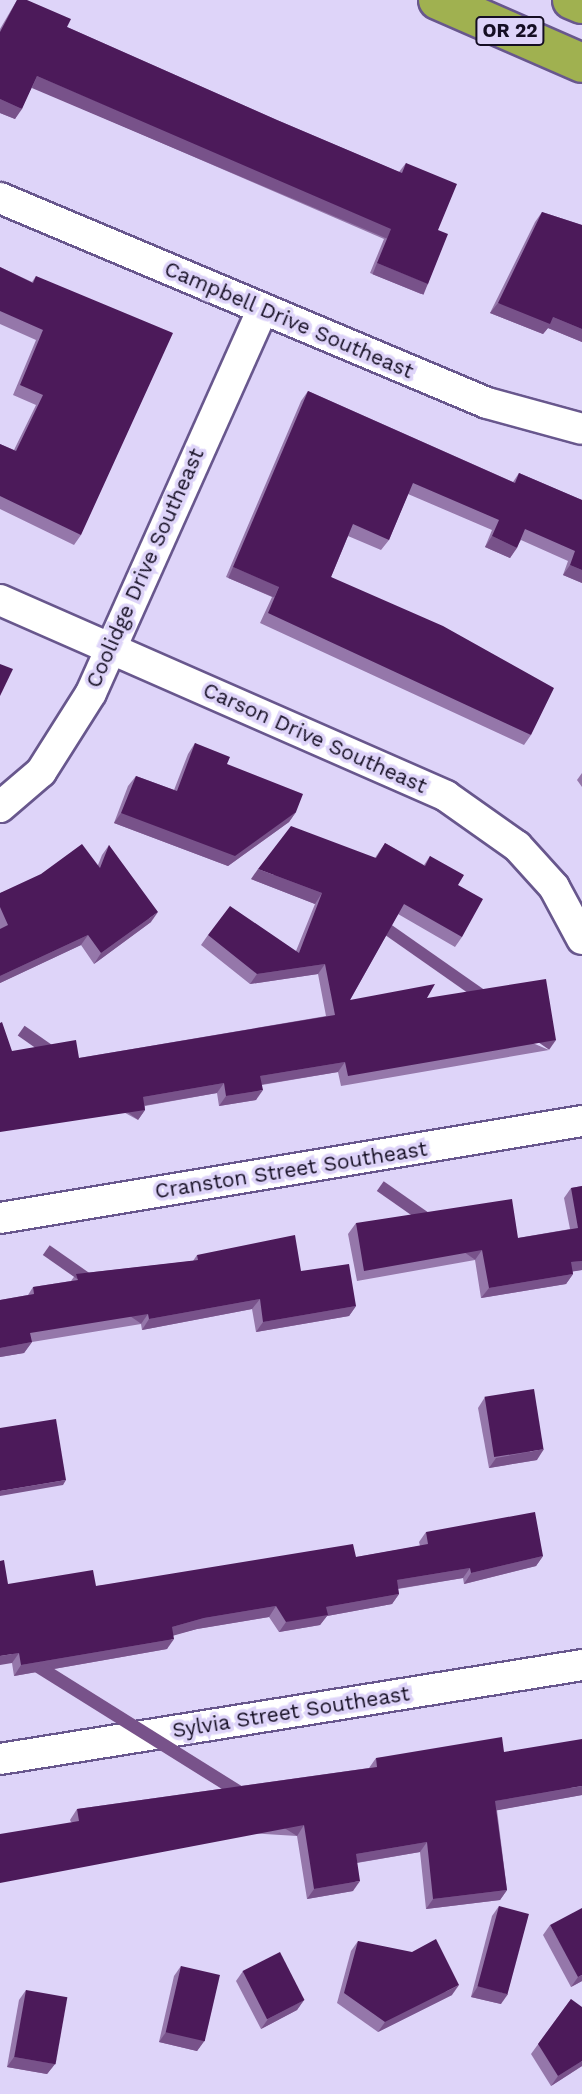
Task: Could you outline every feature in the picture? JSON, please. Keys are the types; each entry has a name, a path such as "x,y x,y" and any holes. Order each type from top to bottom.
{"highway":[{"name":"OR 22","path":"438,0 582,63"},
{"name":"OR 22","path":"572,0 582,5"}],"street":[{"name":"Campbell Drive Southeast","path":"0,198 262,311 486,403 582,429"},
{"name":"Coolidge Drive Southeast","path":"0,807 41,772 112,648 262,311"},
{"name":"Carson Drive Southeast","path":"0,600 446,796 517,846 554,887 582,939"},
{"name":"Cranston Street Southeast","path":"0,1218 582,1121"},
{"name":"Sylvia Street Southeast","path":"0,1759 582,1665"}],"building":[{"path":"17,0 27,0 71,19 67,27 402,173 406,163 457,184 438,230 448,234 428,284 377,263 391,229 37,76 22,109 0,99 0,32"},
{"path":"542,212 582,225 582,329 553,317 550,324 498,303"},
{"path":"0,267 33,283 36,276 173,333 81,535 0,496 0,444 16,451 43,395 20,385 43,330 0,311"},
{"path":"308,391 515,483 519,473 582,500 582,570 570,565 575,551 525,529 517,548 492,536 499,520 413,483 389,540 353,524 331,577 443,626 554,688 531,735 268,613 279,587 233,567"},
{"path":"0,664 13,669 0,696"},
{"path":"195,743 230,757 227,764 303,794 296,812 235,856 121,813 136,776 177,791"},
{"path":"291,826 376,858 385,843 425,866 430,856 464,875 458,885 483,899 462,937 404,904 350,1000 435,984 427,998 546,979 556,1040 348,1076 345,1062 260,1076 263,1090 226,1096 224,1083 143,1097 145,1110 0,1132 2,1022 12,1051 76,1040 79,1058 335,1015 325,964 257,974 208,935 230,906 299,953 322,893 258,869"},
{"path":"82,844 100,868 109,845 158,912 101,953 88,935 0,976 0,929 8,925 0,907 0,893 41,874"},
{"path":"582,1186 582,1261 571,1262 573,1274 489,1288 482,1250 364,1271 356,1223 512,1199 518,1238 578,1228 571,1188"},
{"path":"295,1235 301,1271 349,1264 356,1306 263,1322 260,1299 149,1319 148,1314 30,1333 32,1342 0,1348 0,1300 34,1294 33,1287 78,1280 76,1274 198,1260 197,1255"},
{"path":"534,1389 544,1449 494,1457 485,1397"},
{"path":"56,1419 66,1480 0,1491 0,1428"},
{"path":"535,1512 543,1556 471,1573 470,1568 397,1580 399,1594 326,1607 328,1615 286,1622 276,1606 204,1618 172,1627 174,1639 21,1665 19,1653 0,1656 0,1561 4,1560 8,1584 93,1570 96,1586 353,1544 356,1557 428,1544 426,1532"},
{"path":"502,1737 504,1752 582,1739 582,1786 495,1801 507,1890 433,1899 427,1842 356,1854 360,1881 314,1889 304,1825 0,1883 0,1834 79,1821 77,1809 377,1767 376,1758"},
{"path":"499,1906 529,1914 507,1994 478,1986"},
{"path":"582,1908 582,1975 578,1977 550,1925"},
{"path":"436,1939 459,1985 385,2022 344,1993 358,1941 412,1952"},
{"path":"280,1952 305,2000 267,2019 243,1971"},
{"path":"181,1966 220,1975 205,2041 166,2032"},
{"path":"26,1990 67,1997 56,2064 14,2057"},
{"path":"571,1999 582,2007 582,2061 558,2076 538,2044"}]}
